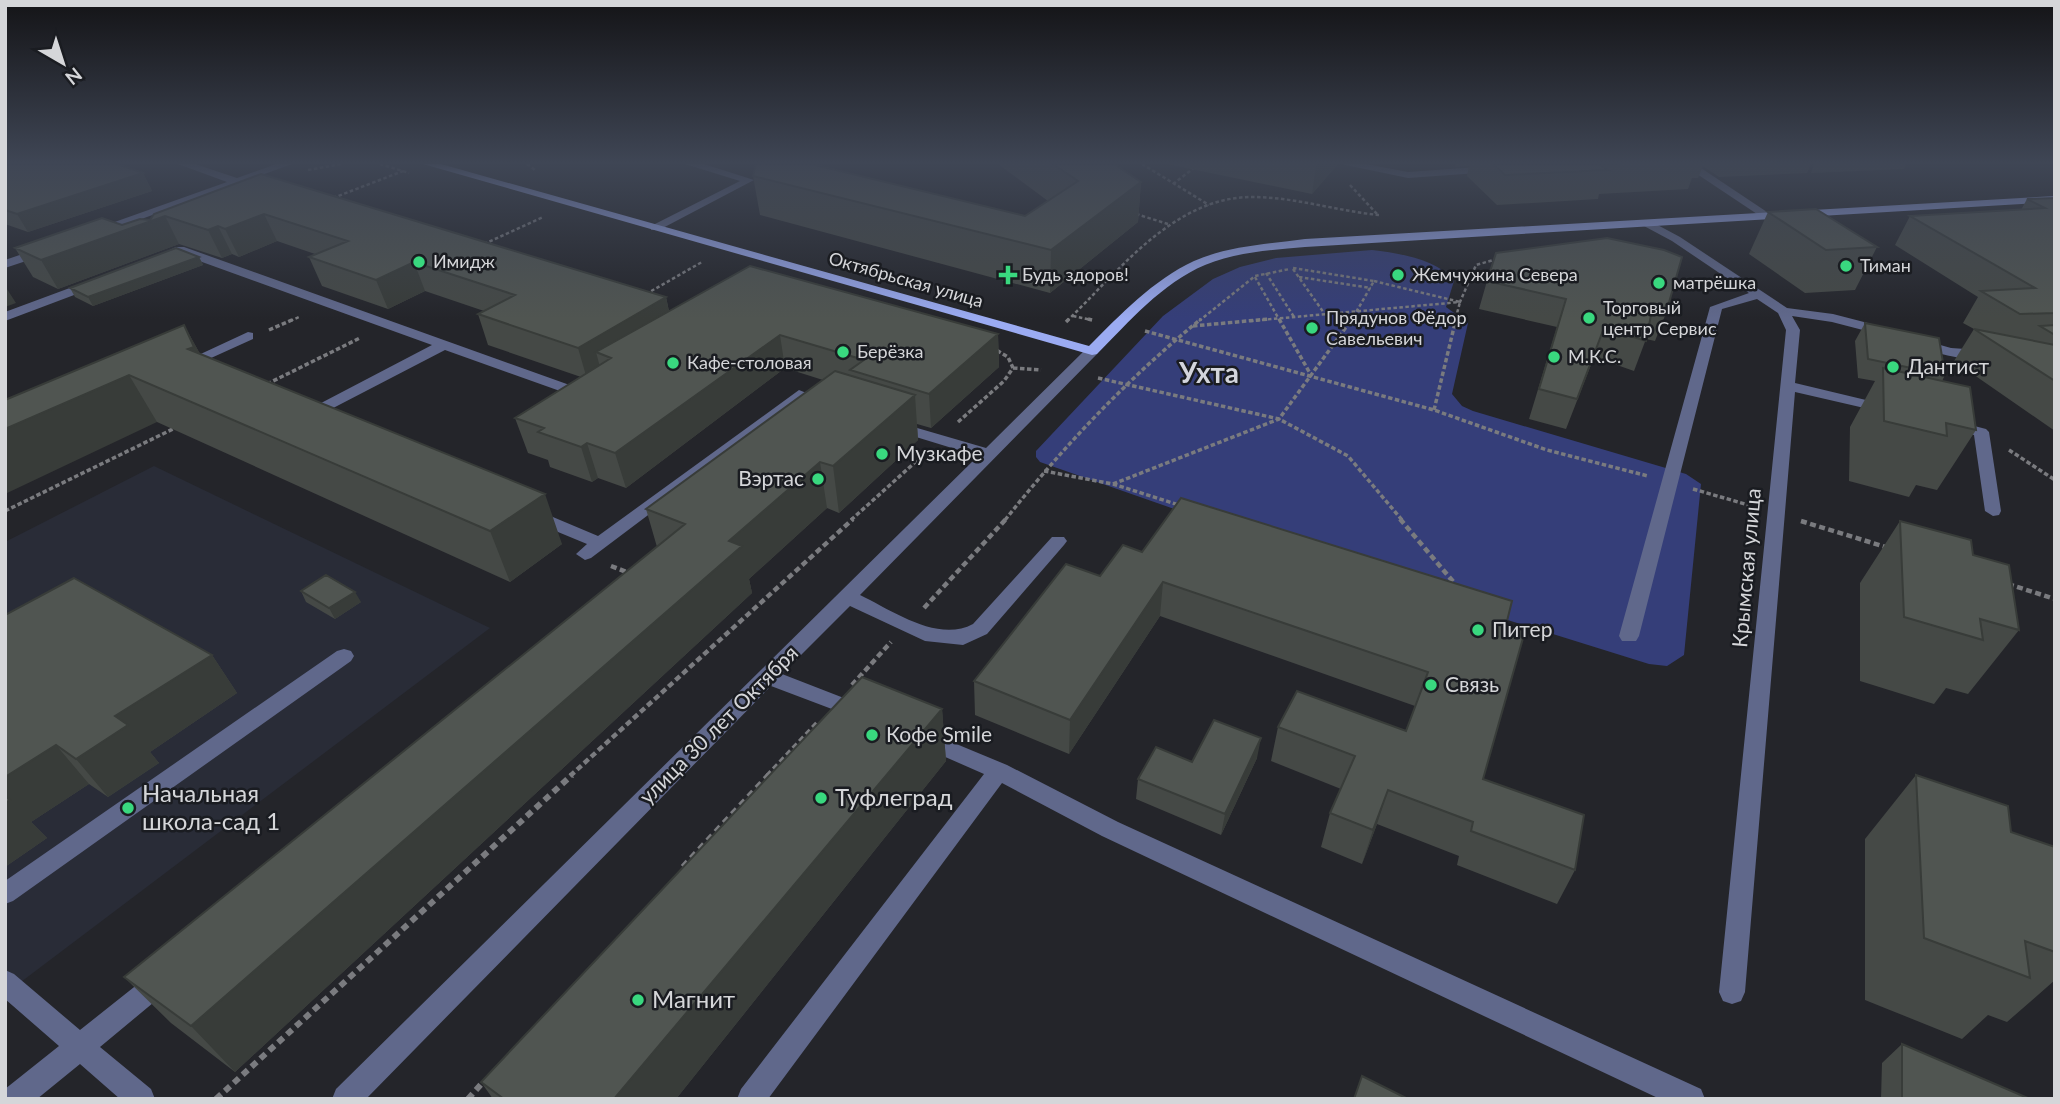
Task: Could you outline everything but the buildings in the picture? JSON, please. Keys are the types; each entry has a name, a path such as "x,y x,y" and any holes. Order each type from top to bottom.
{"main road":[{"name":"Октябрьская улица","path":"611,216 1092,351"},
{"path":"1092,351 1160,289 1199,264 1245,251 1305,243 1776,216"}],"street":[{"path":"91,234 143,216"},
{"path":"655,228 679,216"},
{"path":"1648,224 1676,239 1783,311 1853,322 1951,352 1990,354"},
{"path":"116,225 130,232"},
{"path":"160,243 579,393 590,386"},
{"path":"5,248 27,257"},
{"path":"5,264 52,248"},
{"path":"146,263 180,250"},
{"path":"5,317 107,278"},
{"path":"1629,636 1716,307 1757,295"},
{"name":"Крымская улица","path":"1732,992 1793,330 1783,311"},
{"path":"175,369 248,336"},
{"path":"328,428 303,417 443,345"},
{"name":"улица 30 лет Октября","path":"346,1099 1092,351"},
{"path":"1788,386 1904,414"},
{"path":"585,554 799,394 837,407"},
{"path":"876,419 989,454"},
{"path":"1942,423 1981,432 1993,511"},
{"path":"518,509 599,543"},
{"path":"847,597 932,636 963,638 980,629 1058,541"},
{"path":"5,894 344,656"},
{"path":"767,676 874,718"},
{"path":"911,734 999,771 1110,829 1691,1099"},
{"path":"751,1099 999,771"},
{"path":"15,1099 177,967"},
{"path":"5,982 141,1099"}],"path":[{"path":"477,248 546,216"},
{"path":"1140,216 1168,224"},
{"path":"639,298 708,258"},
{"path":"1434,410 1460,302 1476,265 1498,258"},
{"path":"676,875 1000,525 1044,471 1127,385 1192,326 1255,276 1316,265"},
{"path":"1293,268 1374,281 1460,302"},
{"path":"1293,268 1325,314"},
{"path":"1266,273 1294,317"},
{"path":"1255,276 1312,376"},
{"path":"1299,277 1371,288"},
{"path":"1113,484 1279,419 1358,311 1374,281"},
{"path":"1192,326 1460,302"},
{"path":"248,336 271,330 328,303"},
{"path":"1073,316 1178,338 1434,410 1547,450 1668,481 1895,550"},
{"path":"265,385 388,325"},
{"path":"216,1099 1004,381 1013,368 1008,357"},
{"path":"1127,385 1279,419 1348,456 1457,587"},
{"path":"5,512 178,427"},
{"path":"1981,432 2055,480"},
{"path":"1044,471 1113,484 1191,509"},
{"path":"585,554 640,578"},
{"path":"2001,582 2055,599"},
{"path":"468,1099 487,1078"}],"shaded area":[{"path":"1372,250 1405,255 1427,262 1447,273 1454,281 1446,307 1468,323 1452,394 1462,406 1686,474 1701,484 1684,655 1667,666 1649,664 1360,574 1040,462 1036,457 1036,451 1163,316 1213,279 1240,267 1276,258"},
{"name":"Начальная школа-сад 1","path":"154,466 490,628 5,994 5,542"}],"place":[{"name":"Имидж","path":"419,262"},
{"name":"Тиман","path":"1846,266"},
{"name":"Будь здоров!","path":"1008,275"},
{"name":"Жемчужина Севера","path":"1398,275"},
{"name":"матрёшка","path":"1659,283"},
{"name":"Торговый центр Сервис","path":"1589,318"},
{"name":"Прядунов Фёдор Савельевич","path":"1312,328"},
{"name":"Берёзка","path":"843,352"},
{"name":"М.К.С.","path":"1554,357"},
{"name":"Кафе-столовая","path":"673,363"},
{"name":"Дантист","path":"1893,367"},
{"name":"Музкафе","path":"882,454"},
{"name":"Вэртас","path":"818,479"},
{"name":"Питер","path":"1478,630"},
{"name":"Связь","path":"1431,685"},
{"name":"Кофе Smile","path":"872,735"},
{"name":"Туфлеград","path":"821,798"},
{"name":"Начальная школа-сад 1","path":"128,808"},
{"name":"Магнит","path":"638,1000"}],"district":[{"name":"Ухта","path":"1209,373"}]}
